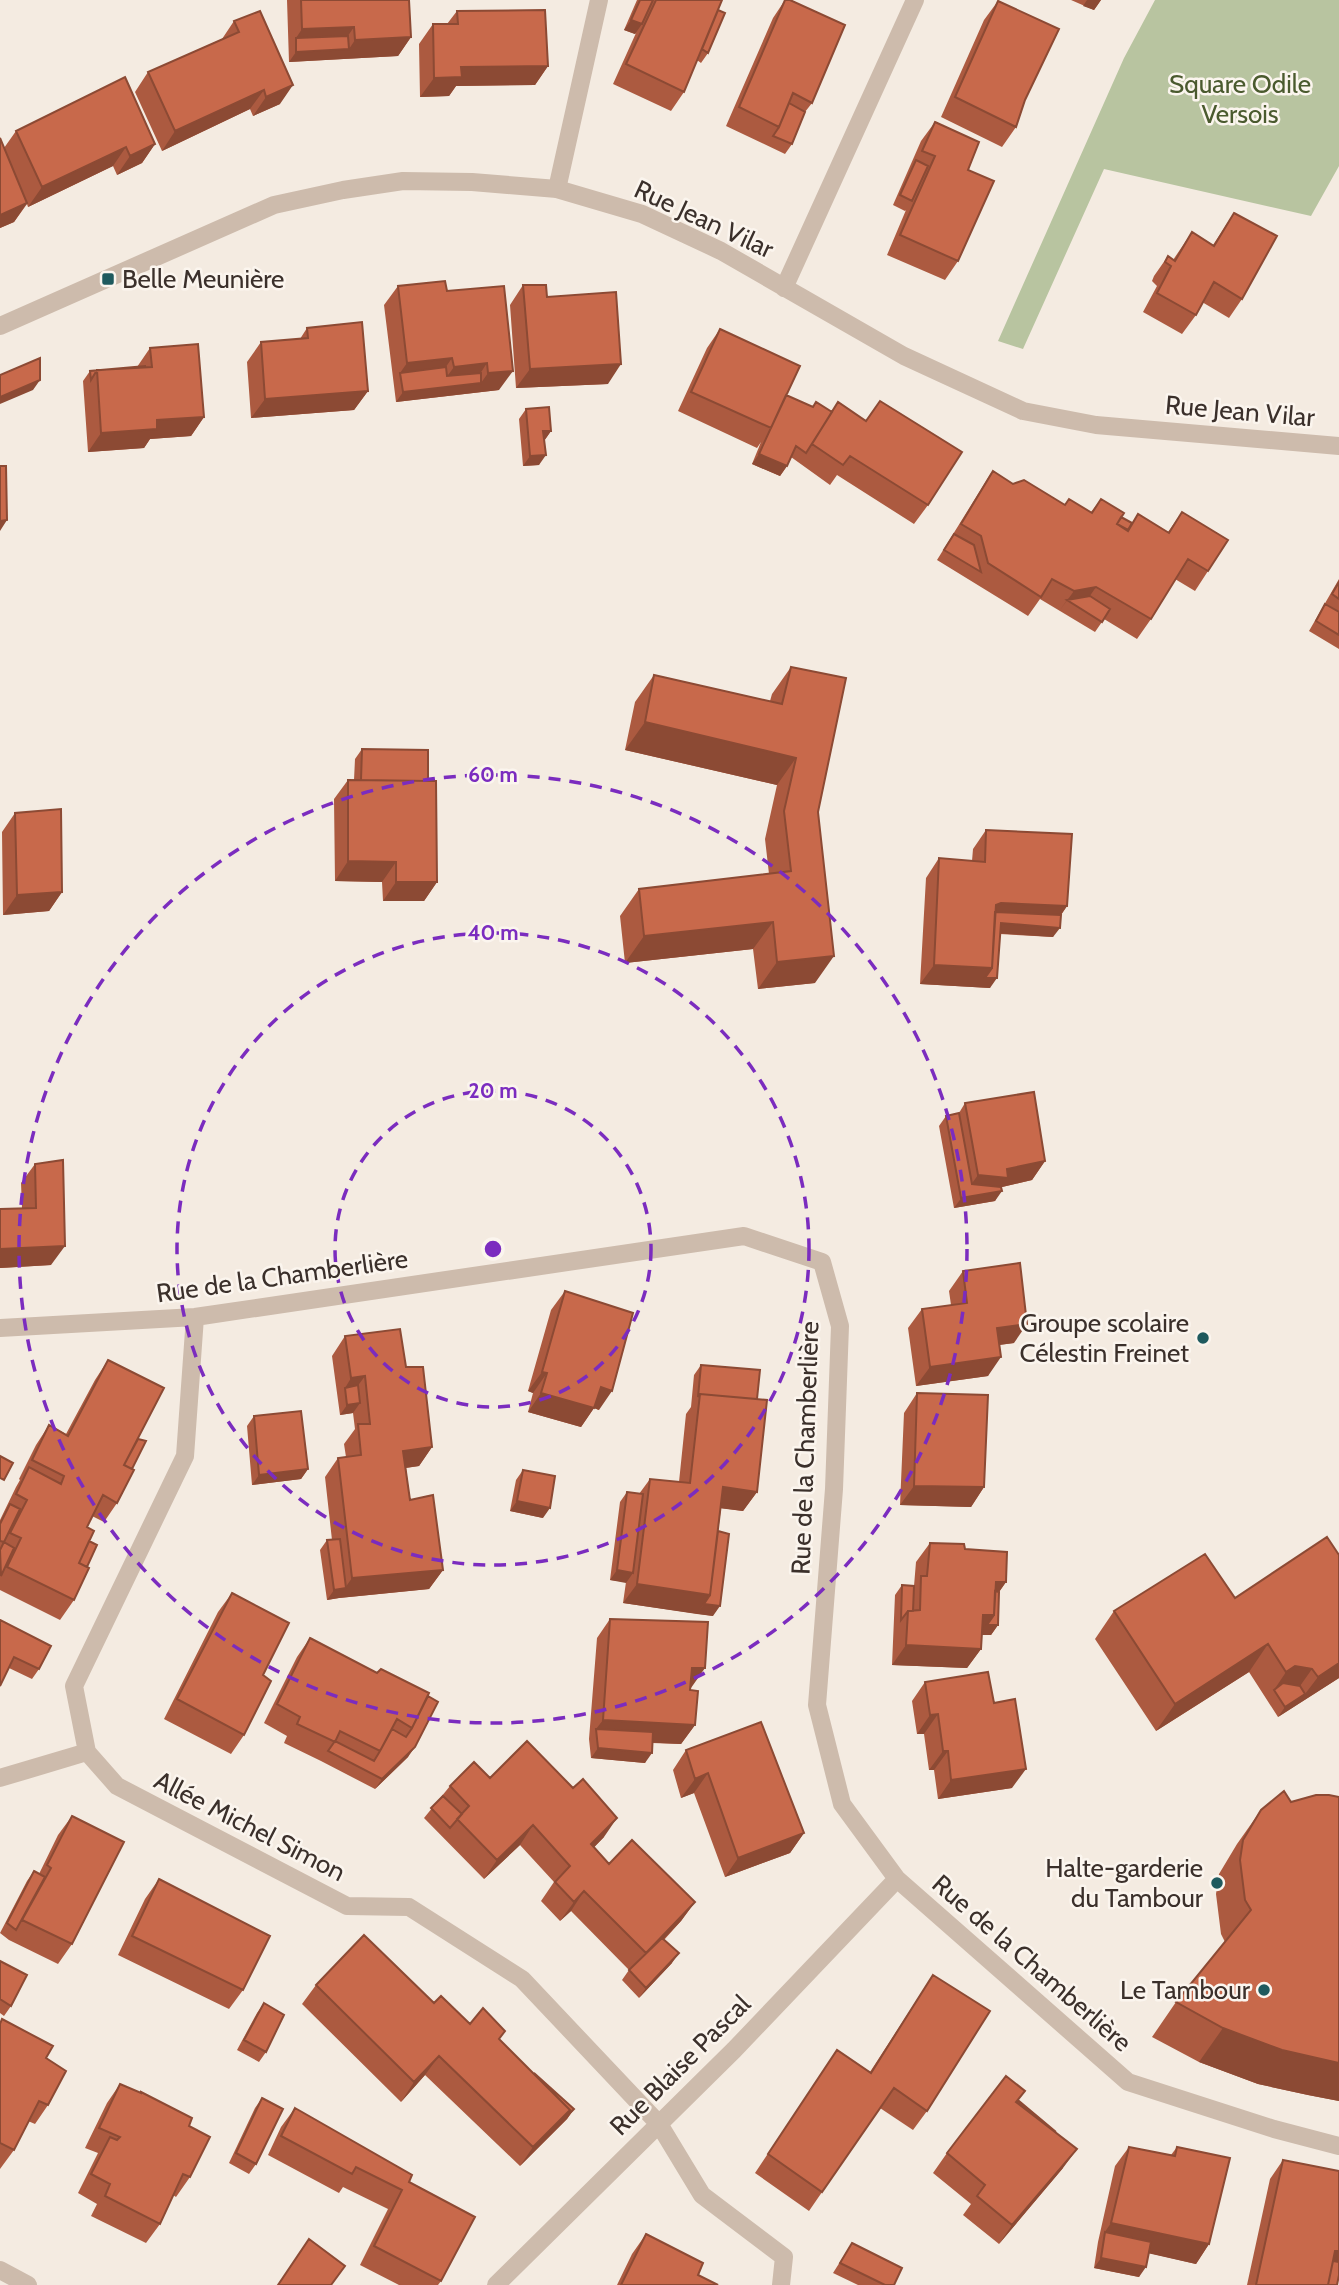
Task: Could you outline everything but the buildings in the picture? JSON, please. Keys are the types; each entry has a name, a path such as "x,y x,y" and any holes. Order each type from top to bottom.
{"street":[{"path":"557,189 599,0"},
{"path":"784,288 915,0"},
{"name":"Rue Jean Vilar","path":"0,326 274,205 402,181 472,182 557,189 642,214 721,251 904,356 1023,411 1096,425 1339,446"},
{"name":"Rue de la Chamberlière","path":"0,1328 195,1317 744,1236 822,1262 840,1326 834,1489 817,1705 842,1804 897,1879 1128,2082 1274,2129 1339,2146"},
{"path":"0,1778 87,1752 74,1686 185,1456 195,1317"},
{"name":"Allée Michel Simon","path":"87,1752 117,1786 347,1906 409,1908 522,1979 659,2124 702,2196 784,2257 781,2285"},
{"name":"Rue Blaise Pascal","path":"496,2285 734,2050 897,1879"},
{"path":"0,2270 28,2285"}],"green space":[{"name":"Square Odile Versois","path":"1155,0 1339,0 1339,166 1311,216 1104,169 1023,349 998,341 1124,58"}],"place":[{"name":"Belle Meunière","path":"108,279"},
{"name":"Groupe scolaire Célestin Freinet","path":"1203,1338"},
{"name":"Halte-garderie du Tambour","path":"1217,1883"},
{"name":"Le Tambour","path":"1264,1990"}]}
